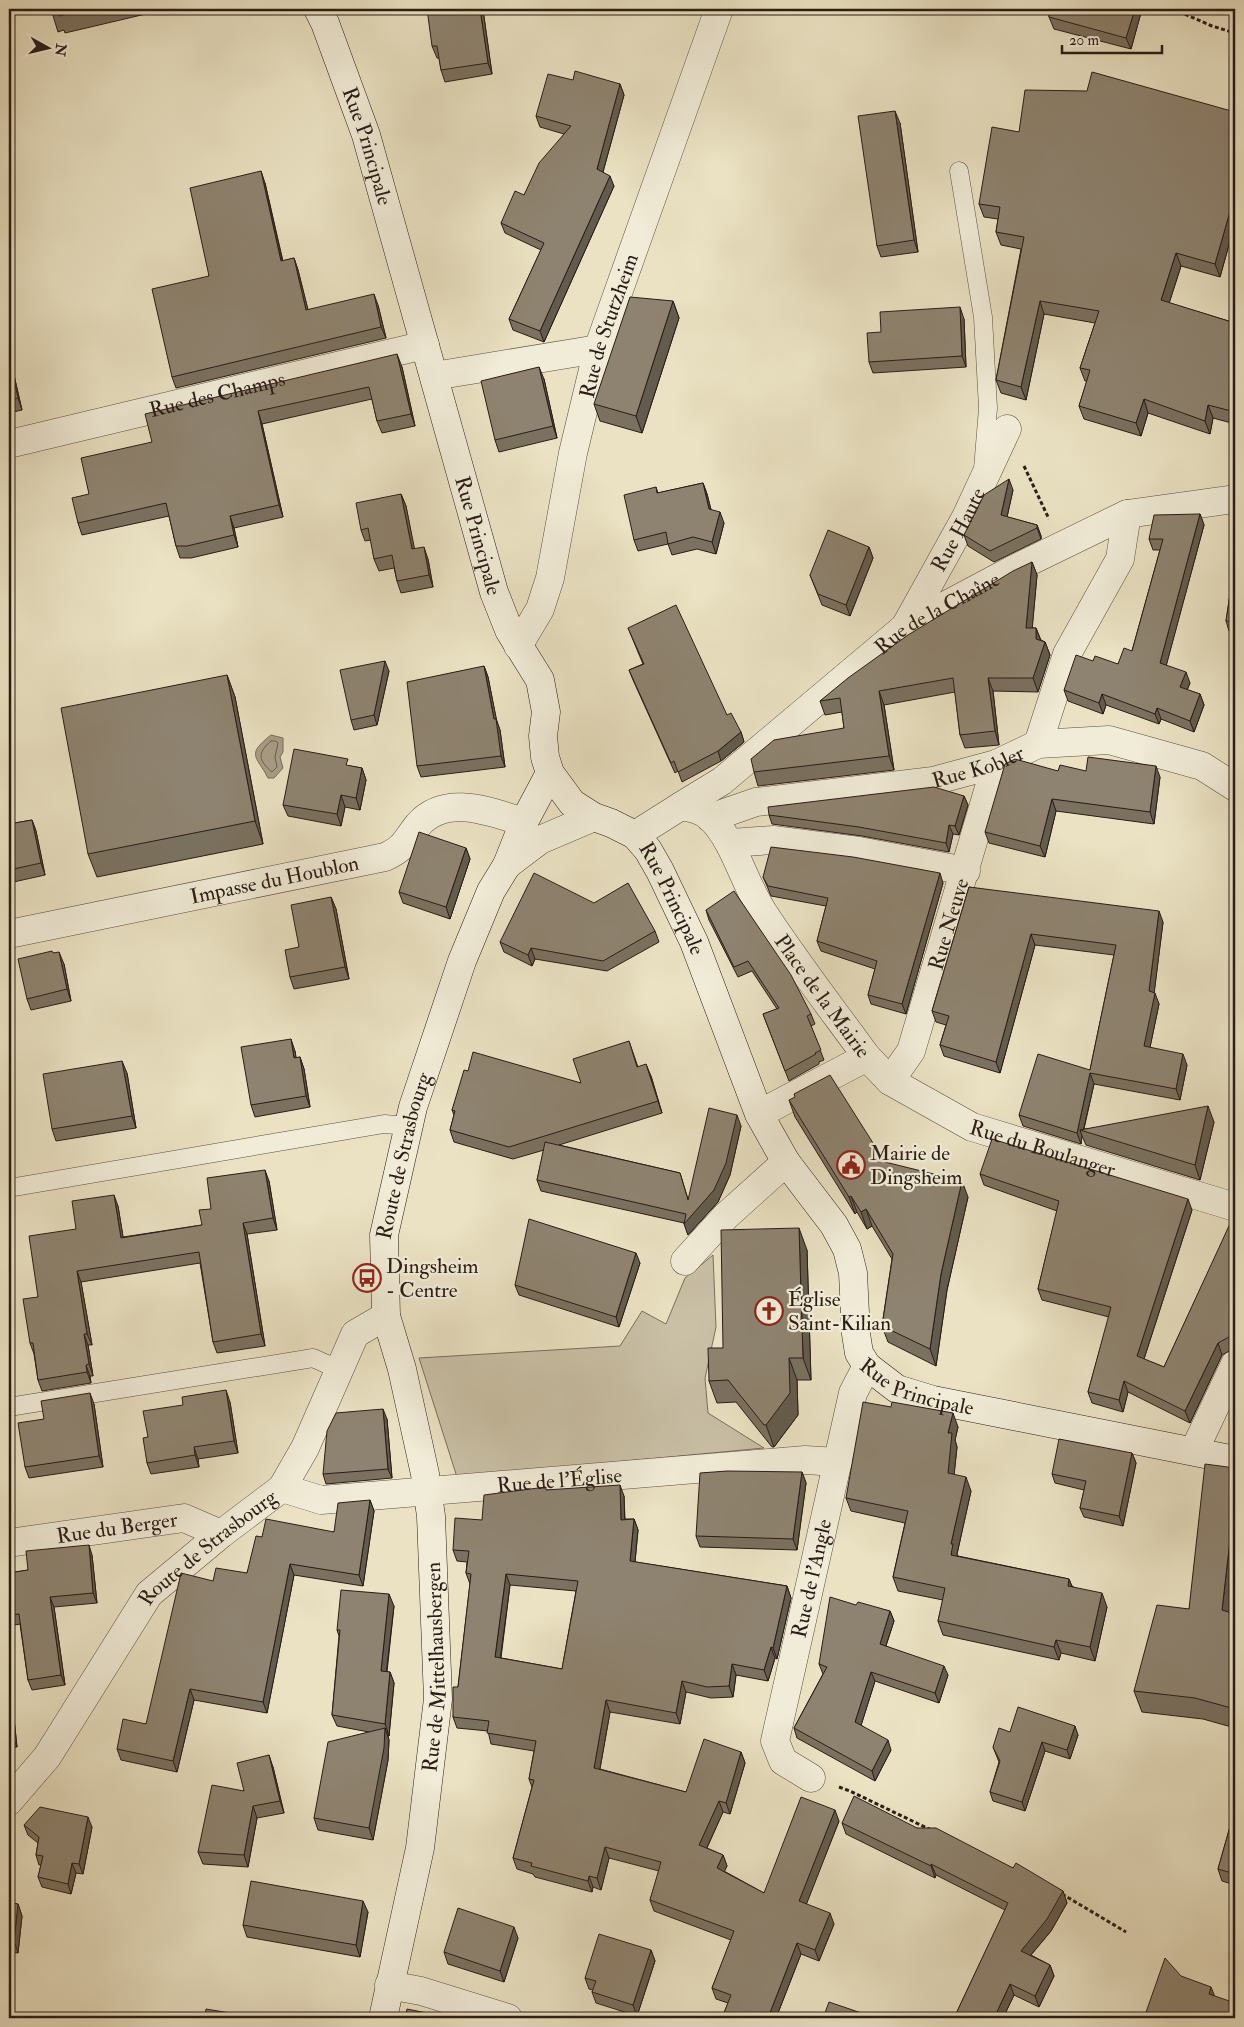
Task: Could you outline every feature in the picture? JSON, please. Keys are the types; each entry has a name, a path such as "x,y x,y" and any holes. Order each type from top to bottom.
{"street":[{"name":"Rue Principale","path":"318,9 325,23 366,134 494,592 518,646 540,680 546,712 543,736 545,757 550,773 572,803 594,817 635,835 648,850 660,870 694,942 759,1114 786,1162 834,1225 848,1250 853,1273 856,1334 859,1353 867,1366 897,1389 932,1400 1235,1460"},
{"name":"Rue de Stutzheim","path":"518,646 540,609 550,578 573,453 598,349 719,9"},
{"name":"Rue des Champs","path":"9,444 425,345"},
{"path":"434,376 598,349"},
{"name":"Rue Haute","path":"905,627 966,516 1007,429"},
{"name":"Rue de la Chaîne","path":"635,835 722,781 905,627 1060,545 1127,514 1235,499"},
{"path":"1038,744 1067,654 1120,559 1127,514"},
{"name":"Rue Kobler","path":"710,818 756,802 934,781 996,764 1038,744 1109,740 1202,766 1235,787"},
{"name":"Rue Neuve","path":"890,1081 911,1051 996,764"},
{"name":"Route de Strasbourg","path":"9,1801 47,1757 149,1594 221,1534 282,1488 305,1448 355,1334 386,1316 384,1235 413,1107 462,961 491,891 506,865 524,822 550,773"},
{"name":"Impasse du Houblon","path":"9,934 385,857 399,850 426,819 452,806 473,808 524,822"},
{"path":"681,806 696,808 710,818"},
{"name":"Route de Strasbourg","path":"506,865 540,840 594,817"},
{"name":"Place de la Mairie","path":"710,818 731,844 746,881 763,911 867,1057 759,1114"},
{"path":"731,844 772,840 859,851 966,870"},
{"name":"Rue du Boulanger","path":"867,1057 890,1081 972,1127 1235,1207"},
{"path":"685,1261 726,1216 786,1162"},
{"name":"Rue de Mittelhausbergen","path":"383,2018 420,1848 438,1699 431,1516 426,1474 402,1369 386,1316"},
{"path":"1194,1452 1235,1364"},
{"name":"Rue de l'Angle","path":"811,1778 783,1761 775,1741 853,1393 867,1366"},
{"name":"Rue de l'Église","path":"282,1488 321,1500 805,1460 838,1462"},
{"name":"Rue du Berger","path":"9,1543 184,1518 221,1534"},
{"path":"389,1984 421,1991 508,2018"}],"lane":[{"path":"959,171 983,317 988,408 982,483"},
{"path":"9,1188 384,1124 409,1126"},
{"path":"9,1407 313,1358 340,1370"}],"path":[{"path":"1172,9 1212,26 1235,33"},
{"path":"1007,429 1060,545"},
{"path":"811,1778 850,1790 935,1832"},
{"path":"1060,1893 1126,1932"}],"shaded area":[{"path":"713,1255 716,1327 705,1378 708,1413 764,1448 457,1477 419,1358 620,1346 642,1311 666,1324 685,1278"}],"water":[{"path":"271,735 283,738 283,752 280,757 283,768 274,778 268,778 257,760 256,751"}],"building":[{"path":"51,9 89,9 59,16 58,13 52,15"},
{"path":"427,9 480,9 488,63 441,70 437,46 432,46"},
{"path":"1049,9 1135,9 1126,38 1049,17"},
{"path":"575,71 620,84 597,169 610,176 540,331 509,319 544,243 501,223 515,191 524,195 539,163 571,126 536,116 548,74 573,80"},
{"path":"1092,72 1235,112 1235,194 1215,264 1176,253 1161,300 1235,323 1235,412 1208,405 1205,421 1144,399 1136,423 1079,406 1090,370 1080,368 1099,311 1040,301 1021,387 996,380 1024,237 996,232 1000,207 979,204 992,127 1019,132 1025,90 1087,91"},
{"path":"895,111 914,240 877,246 858,116"},
{"path":"261,171 281,261 294,258 306,310 374,294 381,327 172,377 152,289 209,276 190,188"},
{"path":"630,297 673,301 636,416 594,404"},
{"path":"960,307 962,356 869,362 867,333 881,332 880,312"},
{"path":"397,354 411,414 377,421 369,387 258,411 279,505 230,516 234,535 187,546 176,546 166,503 78,523 72,498 89,494 81,458 152,442 145,414"},
{"path":"9,358 18,398 9,400"},
{"path":"539,367 553,426 495,440 481,381"},
{"path":"1009,479 1001,515 1037,525 1037,528 990,551 964,535 984,495"},
{"path":"703,483 709,509 720,512 712,542 693,537 668,544 666,532 634,540 624,495 656,487 657,493"},
{"path":"401,494 412,549 424,547 429,575 397,581 392,555 374,559 368,528 361,530 356,503"},
{"path":"1200,514 1160,663 1186,672 1180,687 1200,694 1190,721 1157,708 1155,714 1102,694 1099,703 1064,690 1076,655 1093,661 1095,656 1118,664 1124,648 1132,651 1163,539 1149,539 1154,515"},
{"path":"828,530 869,547 846,605 818,594 810,575"},
{"path":"1235,561 1235,622 1226,621"},
{"path":"1032,562 1026,628 1036,628 1036,639 1045,642 1033,678 988,678 995,731 960,735 953,678 879,691 889,756 754,772 751,759 774,740 844,728 840,698 820,701 848,678 908,635 1013,571"},
{"path":"676,605 727,715 731,713 741,732 718,751 678,772 674,761 671,763 629,670 644,664 628,628"},
{"path":"385,661 374,715 351,720 340,670"},
{"path":"484,666 494,719 496,719 501,756 417,766 407,682"},
{"path":"227,675 255,821 88,854 61,708"},
{"path":"294,749 348,759 346,765 362,768 356,798 341,795 337,814 283,805"},
{"path":"1088,757 1156,766 1150,812 1052,799 1040,846 985,832 1005,764 1015,759 1058,771 1060,765 1086,771"},
{"path":"934,787 964,796 955,826 949,825 946,843 859,827 769,815 768,807"},
{"path":"32,820 41,863 9,870 9,824"},
{"path":"419,832 466,848 446,907 399,892"},
{"path":"771,847 853,857 940,873 902,1004 868,995 877,961 817,941 828,898 768,886 763,877"},
{"path":"534,873 594,903 628,883 655,931 603,961 531,948 528,955 500,942"},
{"path":"969,887 1159,911 1149,991 1155,993 1144,1046 1183,1054 1176,1089 1090,1073 1077,1133 1019,1115 1038,1054 1090,1070 1116,945 1031,934 996,1062 940,1045 949,1016 932,1011"},
{"path":"734,891 791,975 811,1014 807,1016 821,1050 785,1071 763,1014 779,1008 748,961 734,967 706,910"},
{"path":"331,897 345,967 290,977 285,950 299,947 291,905"},
{"path":"52,951 53,953 59,952 67,989 27,999 18,959"},
{"path":"291,1039 294,1058 300,1057 306,1096 251,1105 241,1047"},
{"path":"629,1041 637,1067 646,1064 658,1101 509,1147 450,1130 455,1111 452,1110 464,1070 468,1071 473,1052 581,1083 573,1059"},
{"path":"122,1061 132,1116 52,1129 43,1074"},
{"path":"830,1075 885,1162 962,1181 941,1274 930,1349 882,1326 893,1254 866,1209 861,1212 851,1196 849,1197 789,1100 795,1097 794,1094"},
{"path":"1208,1106 1195,1165 1080,1130"},
{"path":"709,1108 737,1115 726,1163 714,1190 684,1224 686,1214 537,1180 545,1142 680,1173 688,1200"},
{"path":"992,1139 1188,1199 1137,1356 1164,1367 1235,1215 1235,1338 1229,1337 1218,1343 1185,1411 1124,1381 1119,1400 1088,1392 1111,1307 1038,1289 1059,1201 980,1174"},
{"path":"265,1170 273,1218 243,1223 261,1334 213,1342 199,1252 77,1271 87,1334 84,1334 89,1364 86,1365 87,1372 38,1380 33,1343 30,1343 23,1299 38,1297 29,1236 76,1229 72,1201 114,1195 121,1238 202,1225 199,1210 211,1209 207,1178"},
{"path":"529,1219 636,1253 616,1317 515,1285"},
{"name":"Église Saint-Kilian","path":"799,1228 803,1358 789,1358 790,1393 766,1425 764,1425 728,1380 709,1381 708,1348 723,1348 721,1230"},
{"path":"226,1390 234,1441 194,1447 195,1455 147,1463 143,1438 148,1437 143,1411 183,1405 182,1397"},
{"path":"90,1393 99,1456 25,1467 18,1423 44,1419 41,1401"},
{"path":"863,1402 891,1407 892,1402 953,1413 948,1433 952,1433 948,1473 966,1477 951,1544 953,1544 951,1555 1069,1579 1068,1586 1102,1593 1090,1647 1056,1640 1054,1647 938,1621 945,1588 893,1577 908,1511 846,1498"},
{"path":"383,1409 388,1469 323,1474 327,1431 336,1413"},
{"path":"1059,1439 1132,1453 1119,1516 1080,1508 1086,1481 1052,1474"},
{"path":"1205,1464 1235,1468 1235,1497 1222,1610 1235,1614 1235,1709 1195,1698 1134,1691 1157,1605 1189,1609"},
{"path":"727,1471 802,1472 793,1539 696,1536 700,1473"},
{"path":"620,1485 621,1520 634,1519 630,1561 787,1586 773,1648 771,1647 764,1670 732,1664 729,1686 707,1687 682,1681 676,1713 606,1700 594,1768 686,1792 704,1739 741,1752 726,1803 719,1801 699,1845 723,1855 717,1868 764,1893 801,1797 835,1810 799,1901 830,1913 815,1950 797,1943 768,2018 722,2018 731,1995 712,1988 734,1931 650,1900 661,1862 605,1847 597,1878 589,1876 588,1881 531,1866 532,1863 513,1858 534,1780 529,1779 536,1741 487,1733 489,1721 453,1717 453,1687 458,1687 471,1574 466,1573 469,1551 453,1550 455,1518 482,1520 484,1495 546,1487 546,1490","holes":["506,1574 578,1581 562,1669 495,1657"]},
{"path":"370,1500 359,1575 290,1564 263,1702 190,1689 173,1761 117,1749 123,1719 146,1724 181,1573 213,1581 216,1568 247,1573 256,1536 262,1537 266,1519 334,1532 338,1503"},
{"path":"89,1545 93,1593 50,1597 61,1675 28,1680 19,1614 9,1615 9,1573 28,1570 26,1551"},
{"path":"341,1590 389,1594 381,1671 390,1672 385,1724 332,1715 340,1630 337,1630"},
{"path":"830,1597 856,1605 858,1602 890,1611 880,1644 944,1666 935,1693 871,1672 855,1722 888,1740 872,1771 794,1728 827,1667 819,1664"},
{"path":"1018,1707 1075,1726 1067,1750 1042,1742 1022,1802 990,1792 1000,1761 993,1747 999,1728 1010,1732"},
{"path":"9,1710 11,1710 13,1738 9,1738"},
{"path":"385,1728 384,1748 369,1828 314,1818 328,1742"},
{"path":"269,1755 280,1801 253,1806 244,1855 198,1852 212,1785 244,1791 237,1763"},
{"path":"854,1796 917,1828 936,1828 1013,1868 1016,1863 1063,1891 1047,1919 1021,1951 1050,1965 1035,1996 1010,1984 994,2018 954,2018 1008,1903 931,1864 931,1866 842,1823"},
{"path":"40,1807 88,1817 79,1864 72,1863 68,1884 38,1877 43,1856 36,1855 39,1837 24,1825"},
{"path":"1235,1809 1235,1874 1218,1869"},
{"path":"251,1881 363,1901 356,1945 243,1925"},
{"path":"9,1903 18,1904 14,1941 9,1940"},
{"path":"458,1908 514,1927 500,1971 444,1952"},
{"path":"599,1934 651,1950 633,2005 592,1992 596,1981 585,1978"},
{"path":"1165,1958 1181,1976 1211,1987 1209,1994 1235,2003 1235,2018 1144,2018"},
{"path":"829,2002 876,2018 823,2018"},
{"path":"206,2009 260,2018 205,2018"},
{"path":"407,2009 437,2015 436,2018 405,2018"}],"place":[{"name":"Mairie de Dingsheim","path":"851,1165"},
{"name":"Dingsheim - Centre","path":"367,1278"},
{"name":"Église Saint-Kilian","path":"769,1311"}]}
